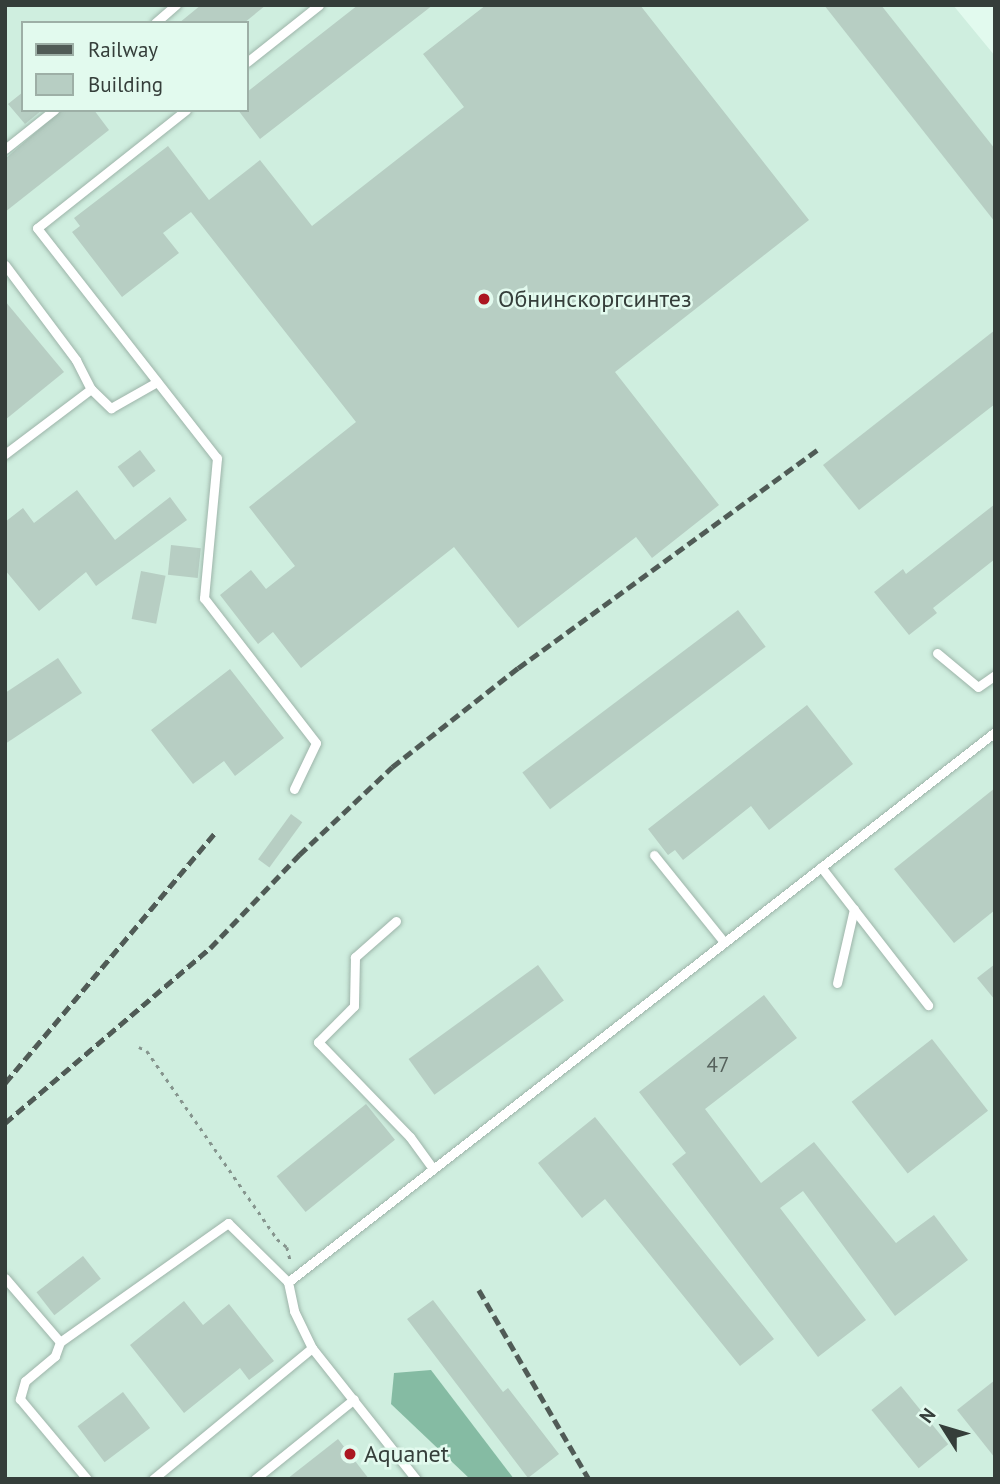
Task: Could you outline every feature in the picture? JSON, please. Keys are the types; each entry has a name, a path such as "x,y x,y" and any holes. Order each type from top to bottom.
{"lane":[{"path":"157,21 176,5"},
{"path":"248,61 318,5"},
{"path":"5,149 51,112"},
{"path":"183,112 37,228 217,458 204,598 316,743 294,789"},
{"path":"5,265 76,360 91,389 111,408 157,382"},
{"path":"5,454 91,389"},
{"path":"937,653 978,687 995,675"},
{"path":"291,1279 995,732"},
{"path":"654,855 724,942"},
{"path":"821,867 928,1006"},
{"path":"837,983 853,909"},
{"path":"396,921 355,957 354,1006 318,1042 410,1138 433,1169"},
{"path":"87,1479 20,1399 25,1381 55,1356 60,1342 228,1223 291,1279 294,1311 312,1348 416,1479"},
{"path":"5,1278 60,1342"},
{"path":"153,1479 312,1348"},
{"path":"255,1479 354,1399"}],"path":[{"path":"139,1047 147,1051 277,1239 287,1247 291,1279"}],"shaded area":[{"path":"5,5 953,5 995,56 995,1479 5,1479"}],"green space":[{"path":"431,1370 514,1479 470,1479 391,1404 394,1373"}],"building":[{"path":"201,5 266,5 246,21 181,21"},
{"path":"358,5 433,5 260,139 240,112 248,112 248,91"},
{"name":"Обнинскоргсинтез","path":"486,5 640,5 809,220 615,372 719,505 652,558 636,537 518,628 454,547 301,668 273,632 258,644 220,595 251,570 266,589 295,566 249,507 356,422 191,212 163,233 179,253 122,297 72,232 80,226 74,218 168,146 209,200 260,160 312,226 464,107 423,54"},
{"path":"824,5 881,5 995,149 995,222"},
{"path":"21,94 21,112 40,112 25,124 8,104"},
{"path":"59,112 96,112 109,130 5,212 5,159"},
{"path":"5,301 64,372 5,420"},
{"path":"995,330 995,404 859,510 823,465"},
{"path":"140,450 156,471 133,488 118,467"},
{"path":"77,490 115,540 170,497 187,520 96,586 86,572 39,611 5,570 5,522 23,508 34,523"},
{"path":"995,504 995,559 933,608 937,613 909,635 874,592 903,569 906,574"},
{"path":"171,545 201,548 198,578 168,575"},
{"path":"141,571 166,576 156,624 132,619"},
{"path":"738,610 766,647 550,809 522,772"},
{"path":"58,658 82,693 5,744 5,693"},
{"path":"230,669 284,738 235,776 224,761 193,784 151,730"},
{"path":"807,705 853,764 769,830 751,806 683,860 675,850 668,855 648,829"},
{"path":"995,788 995,910 954,943 894,869"},
{"path":"291,814 302,822 269,868 258,859"},
{"path":"995,964 995,1000 977,978"},
{"path":"538,965 564,1001 434,1095 409,1059"},
{"path":"764,995 797,1038 705,1109 761,1183 814,1142 896,1243 934,1215 968,1260 895,1316 803,1191 780,1208 866,1320 818,1357 672,1164 686,1153 639,1092"},
{"path":"932,1039 988,1111 908,1174 852,1102"},
{"path":"366,1104 395,1140 306,1212 277,1176"},
{"path":"595,1117 774,1339 740,1366 605,1199 582,1218 538,1163"},
{"path":"83,1256 101,1279 54,1315 37,1292"},
{"path":"433,1300 503,1392 508,1388 559,1454 528,1478 407,1319"},
{"path":"184,1301 203,1325 229,1304 274,1361 249,1380 240,1368 184,1413 130,1345"},
{"path":"995,1380 995,1458 957,1410"},
{"path":"901,1386 948,1444 919,1468 871,1410"},
{"path":"123,1392 150,1428 105,1462 77,1426"},
{"path":"338,1439 369,1479 287,1479"}],"railway":[{"path":"5,1123 210,948 299,855 392,767 518,668 817,450"},
{"path":"5,1083 214,834"},
{"path":"479,1290 589,1479"}],"place":[{"name":"Обнинскоргсинтез","path":"484,299"},
{"name":"Aquanet","path":"350,1454"}]}
